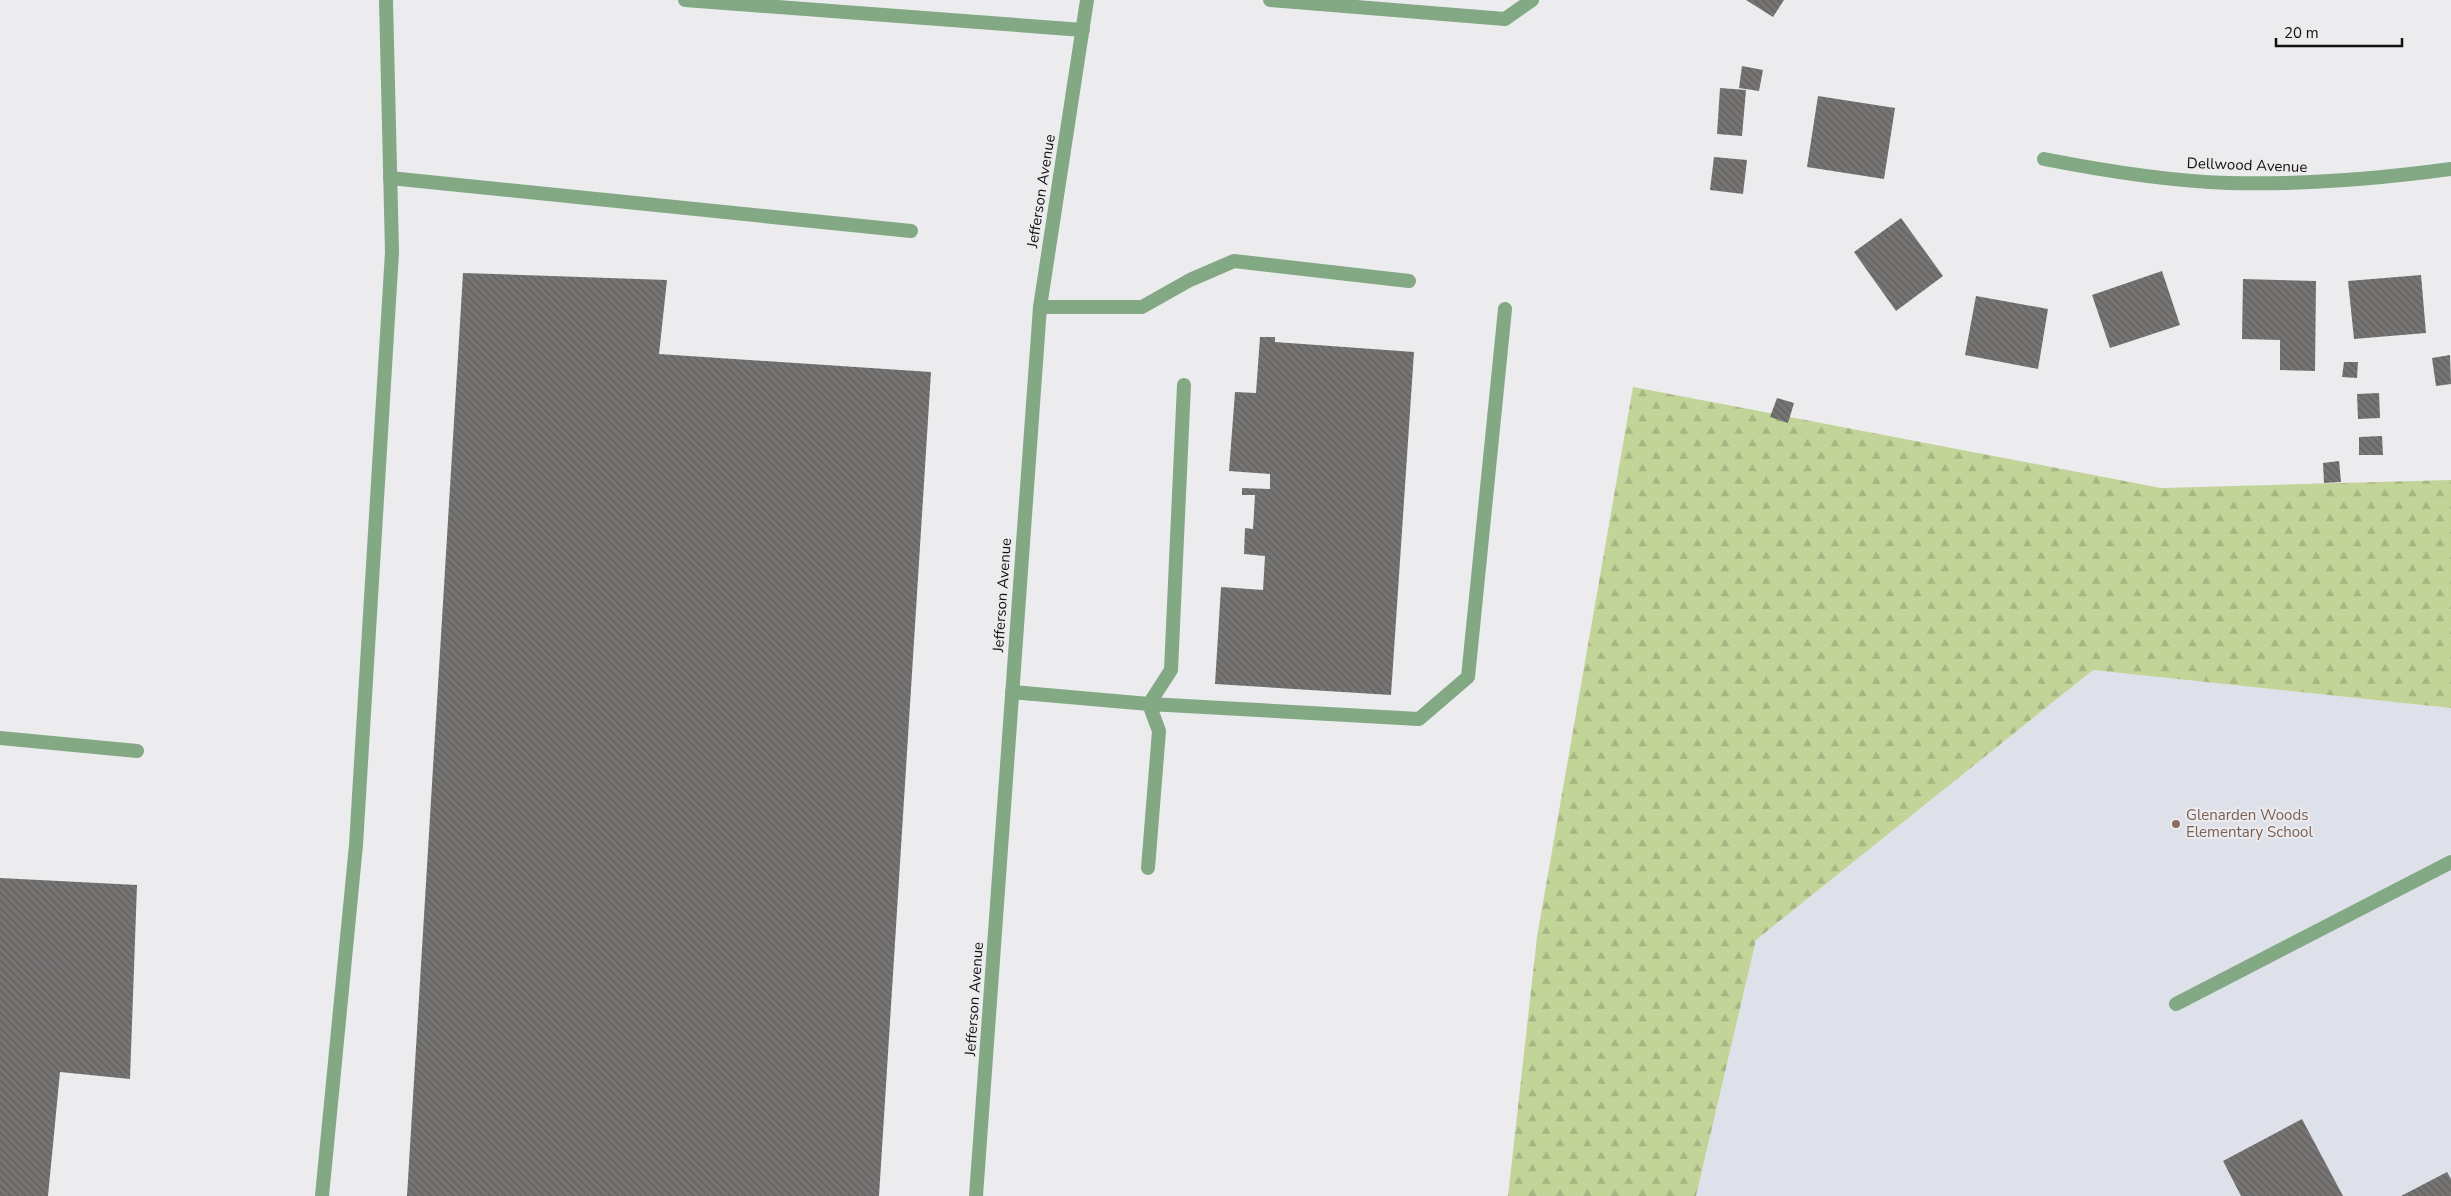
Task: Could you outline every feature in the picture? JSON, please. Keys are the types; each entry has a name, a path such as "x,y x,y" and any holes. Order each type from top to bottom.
{"street":[{"path":"322,1196 356,845 392,252 386,0"},
{"path":"685,0 1083,30"},
{"name":"Jefferson Avenue","path":"976,1196 1040,306 1087,0"},
{"path":"1270,0 1505,19 1532,0"},
{"name":"Dellwood Avenue","path":"2044,159 2124,174 2227,183 2313,183 2451,169"},
{"path":"390,178 911,231"},
{"path":"1040,306 1142,307 1190,280 1234,262 1409,281"},
{"path":"1012,692 1149,704 1420,718 1468,677 1505,309"},
{"path":"1149,704 1171,670 1184,385"},
{"path":"1148,868 1159,731 1149,704"},
{"path":"0,738 137,751"},
{"path":"2176,1004 2451,862"}],"shaded area":[{"name":"Glenarden Woods Elementary School","path":"2093,670 2451,708 2451,1196 1696,1196 1756,940"}],"green space":[{"path":"1633,387 2161,488 2451,480 2451,708 2093,670 1756,940 1696,1196 1508,1196 1537,937"}],"building":[{"path":"1746,0 1784,0 1773,17"},
{"path":"1742,66 1763,70 1759,91 1739,88"},
{"path":"1720,88 1746,90 1742,136 1717,134"},
{"path":"1818,96 1895,108 1884,179 1807,167"},
{"path":"1714,157 1747,160 1743,194 1710,190"},
{"path":"1901,218 1943,276 1896,311 1854,252"},
{"path":"2162,271 2180,325 2110,348 2092,295"},
{"path":"463,273 667,280 659,354 931,372 879,1196 407,1196"},
{"path":"2421,275 2426,333 2354,339 2348,281"},
{"path":"2243,279 2316,281 2315,371 2280,370 2280,340 2242,339"},
{"path":"1976,296 2048,309 2038,369 1965,355"},
{"path":"1260,337 1275,337 1275,342 1414,352 1391,695 1215,684 1221,587 1263,590 1265,556 1244,554 1245,528 1253,529 1255,495 1242,495 1242,488 1270,489 1270,474 1229,471 1235,392 1256,393"},
{"path":"2450,355 2451,384 2436,386 2432,358"},
{"path":"2344,362 2358,362 2357,378 2342,377"},
{"path":"2379,393 2380,418 2358,419 2357,394"},
{"path":"1777,398 1794,403 1788,423 1770,417"},
{"path":"2382,436 2383,455 2359,455 2359,437"},
{"path":"2339,461 2341,482 2324,483 2323,463"},
{"path":"0,878 137,885 130,1079 60,1072 48,1196 0,1196"},
{"path":"2302,1119 2343,1196 2241,1196 2223,1161"},
{"path":"2447,1172 2451,1179 2451,1196 2401,1196"}],"place":[{"name":"Glenarden Woods Elementary School","path":"2176,824"}]}
